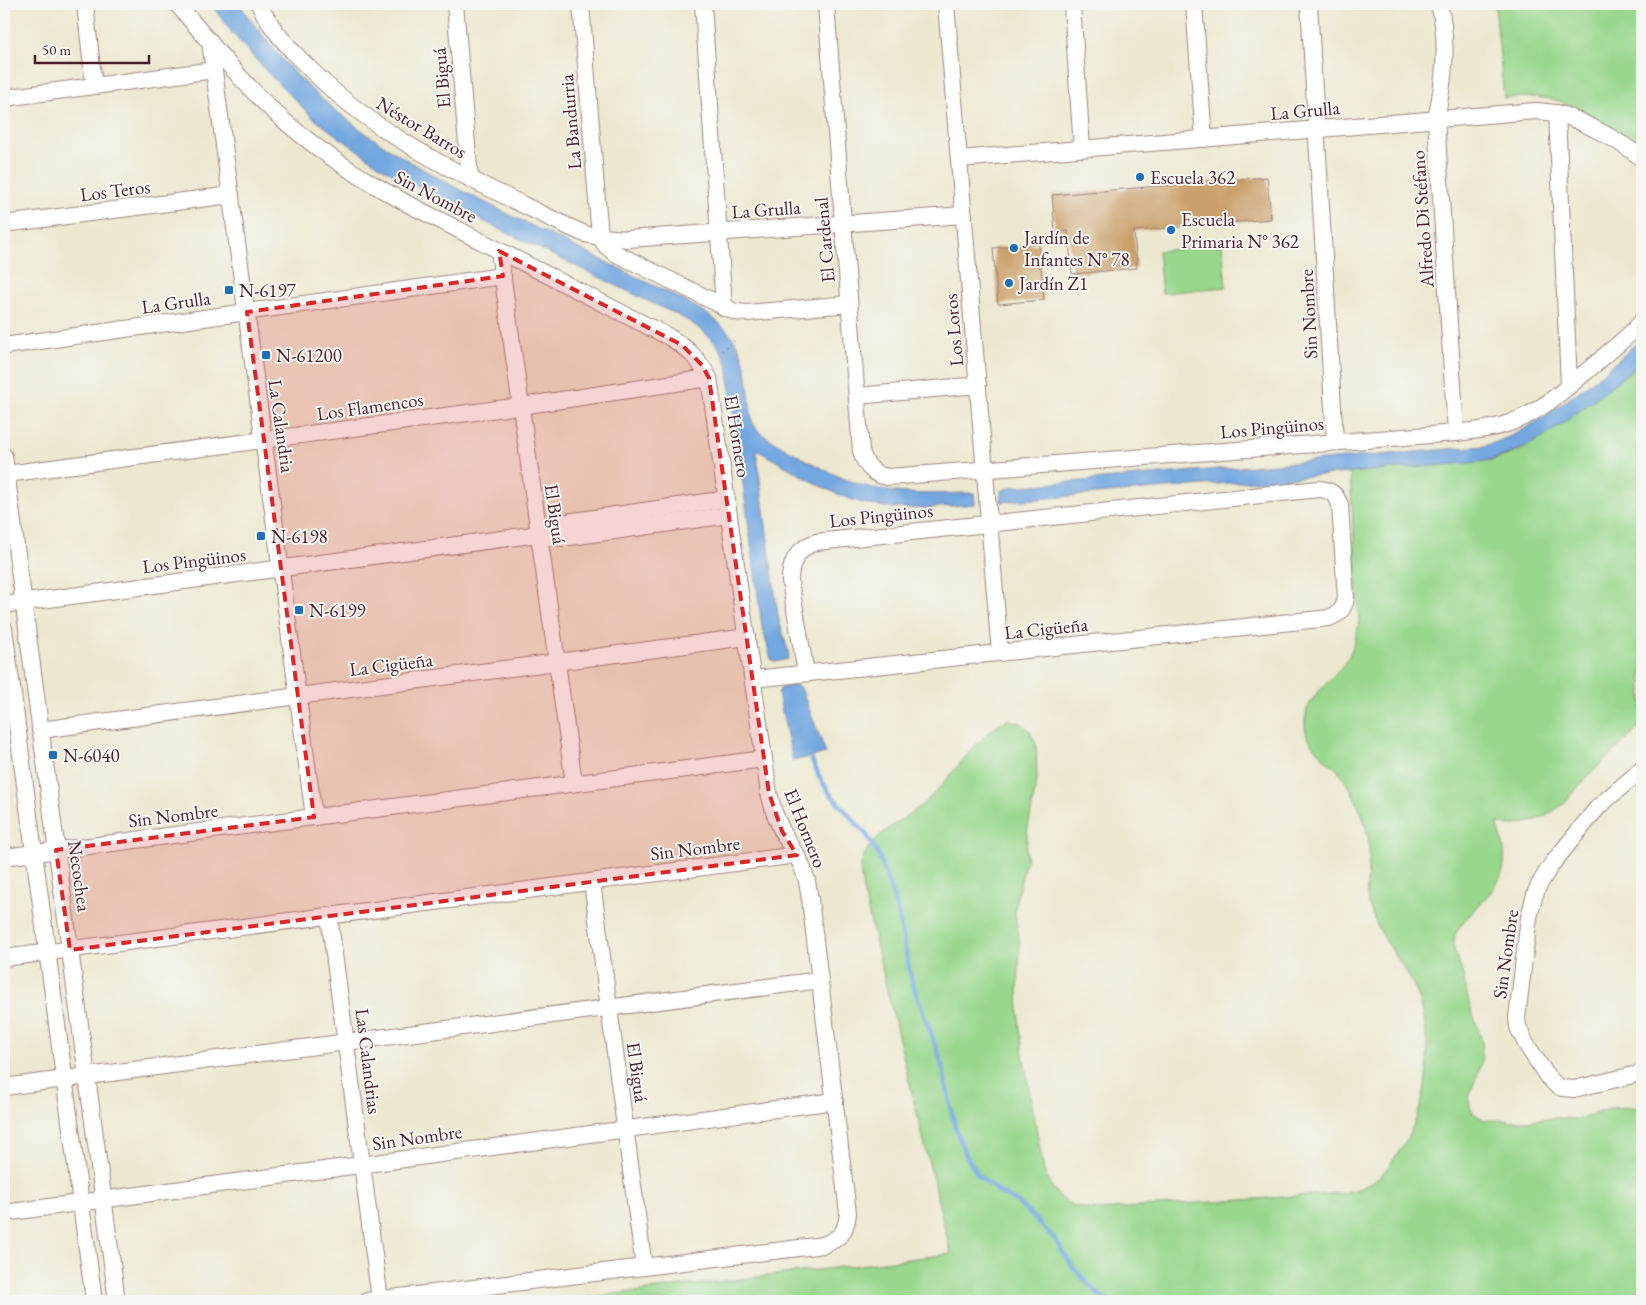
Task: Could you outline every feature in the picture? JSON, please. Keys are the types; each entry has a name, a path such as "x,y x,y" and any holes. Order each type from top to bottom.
{"street":[{"path":"85,4 94,86"},
{"name":"Sin Nombre","path":"178,4 267,106 311,144 342,166 499,251 682,345 694,354 708,378"},
{"name":"Néstor Barros","path":"259,4 268,21 290,50 337,95 367,118 417,151 470,179 571,228 600,238"},
{"name":"El Biguá","path":"455,4 470,179"},
{"name":"La Bandurria","path":"581,4 600,238"},
{"path":"703,4 724,308"},
{"name":"El Cardenal","path":"826,4 861,451 870,470"},
{"name":"Los Loros","path":"946,4 1000,653"},
{"path":"1072,4 1082,149"},
{"path":"1194,4 1204,139"},
{"name":"Sin Nombre","path":"1309,4 1335,442"},
{"name":"Alfredo Di Stéfano","path":"1439,4 1446,46 1444,83 1436,120 1456,433"},
{"name":"La Calandria","path":"210,41 314,817"},
{"path":"4,98 214,70"},
{"name":"La Grulla","path":"959,159 1536,111 1558,113 1576,120 1627,147 1642,159"},
{"path":"1558,113 1569,385"},
{"name":"Los Teros","path":"4,224 231,195"},
{"name":"La Grulla","path":"600,238 628,239 964,215"},
{"path":"600,238 613,252 735,312 747,313 849,304"},
{"name":"El Biguá","path":"499,251 574,784"},
{"name":"La Grulla","path":"4,346 503,276"},
{"name":"Los Pingüinos","path":"870,470 888,477 1456,433 1494,427 1512,422 1529,414 1569,385 1627,337 1642,321"},
{"name":"Los Flamencos","path":"6,474 521,406 708,378"},
{"name":"El Hornero","path":"644,1267 823,1245 834,1241 842,1234 847,1224 848,1213 807,881 797,855 782,831 774,812 769,792 708,378"},
{"path":"856,396 978,385"},
{"name":"Necochea","path":"4,456 117,1301"},
{"name":"Los Pingüinos","path":"806,673 790,581 792,564 796,556 801,549 816,542 1319,489 1333,492 1340,504 1346,598 1345,605 1341,611"},
{"name":"Los Pingüinos","path":"4,605 539,534 560,523 728,507"},
{"name":"La Cigüeña","path":"753,679 1329,618 1336,616 1341,611"},
{"path":"4,628 11,734 34,853 94,1301"},
{"name":"La Cigüeña","path":"40,730 747,637"},
{"name":"Sin Nombre","path":"4,857 764,759"},
{"name":"Sin Nombre","path":"1642,768 1598,806 1552,864 1540,883 1529,917 1517,1018 1518,1027 1526,1044 1547,1076 1556,1086 1574,1089 1642,1073"},
{"name":"Sin Nombre","path":"4,958 797,855"},
{"name":"El Biguá","path":"592,882 644,1267"},
{"name":"Las Calandrias","path":"329,916 362,1165 373,1300"},
{"path":"4,1086 820,980"},
{"name":"Sin Nombre","path":"4,1213 835,1101"},
{"path":"373,1300 644,1267"}],"path":[{"path":"722,351 734,341"}],"highlighted area":[{"path":"499,251 682,345 702,365 709,378 769,793 782,831 797,855 70,950 56,850 314,817 247,312 503,276"}],"green space":[{"path":"1495,4 1642,4 1642,146 1560,101 1525,97 1504,98"},
{"path":"1222,245 1226,287 1162,293 1158,251"},
{"path":"1642,363 1642,725 1585,779 1563,804 1546,816 1511,826 1497,823 1504,854 1504,865 1501,875 1489,894 1459,927 1454,945 1455,954 1461,968 1482,1043 1479,1072 1469,1098 1472,1112 1484,1120 1526,1121 1556,1118 1577,1119 1613,1108 1633,1107 1642,1110 1642,1301 557,1301 951,1254 863,890 861,868 862,860 874,841 930,798 982,739 1007,720 1021,723 1030,731 1036,744 1037,780 1027,833 1026,861 1016,900 1015,913 1020,945 1019,1019 1023,1055 1044,1171 1053,1189 1070,1204 1098,1210 1341,1193 1366,1186 1379,1177 1403,1146 1411,1131 1422,1101 1427,1069 1424,1020 1420,1000 1412,983 1378,927 1368,902 1369,845 1366,827 1360,810 1351,789 1340,773 1313,746 1306,732 1305,725 1306,714 1315,696 1345,663 1350,654 1355,642 1359,621 1350,473 1493,460 1520,451 1546,435"}],"water":[{"path":"214,4 239,4 273,49 312,90 360,129 386,146 438,178 678,297 711,317 730,334 737,344 746,371 752,421 754,426 767,437 821,468 869,487 905,493 974,493 975,504 894,508 867,504 837,494 756,450 778,616 789,655 788,659 775,662 771,659 762,626 727,364 720,349 710,337 683,318 454,207 383,168 312,117 269,74 233,34 213,7"},
{"path":"1642,337 1642,363 1550,433 1516,451 1479,462 1001,502 1001,491 1011,487 1484,446 1511,436 1547,415 1605,371"},
{"path":"794,685 801,688 826,753 793,761 778,693 781,688"}],"building":[{"path":"1267,177 1271,219 1134,231 1137,268 1072,274 1068,231 1055,232 1052,195"},
{"path":"1039,244 1044,300 998,304 993,248"}],"waterway":[{"path":"808,752 821,780 831,795 866,834 879,856 897,908 912,982 941,1061 955,1127 964,1152 978,1175 996,1190 1018,1203 1031,1215 1055,1239 1074,1269 1100,1296 1108,1301"}],"place":[{"name":"Escuela 362","path":"1140,177"},
{"name":"Escuela Primaria N° 362","path":"1171,230"},
{"name":"Jardín de Infantes N° 78","path":"1014,248"},
{"name":"Jardín Z1","path":"1009,283"},
{"name":"N-6197","path":"229,290"},
{"name":"N-61200","path":"266,355"},
{"name":"N-6198","path":"261,536"},
{"name":"N-6199","path":"299,610"},
{"name":"N-6040","path":"53,755"}]}
